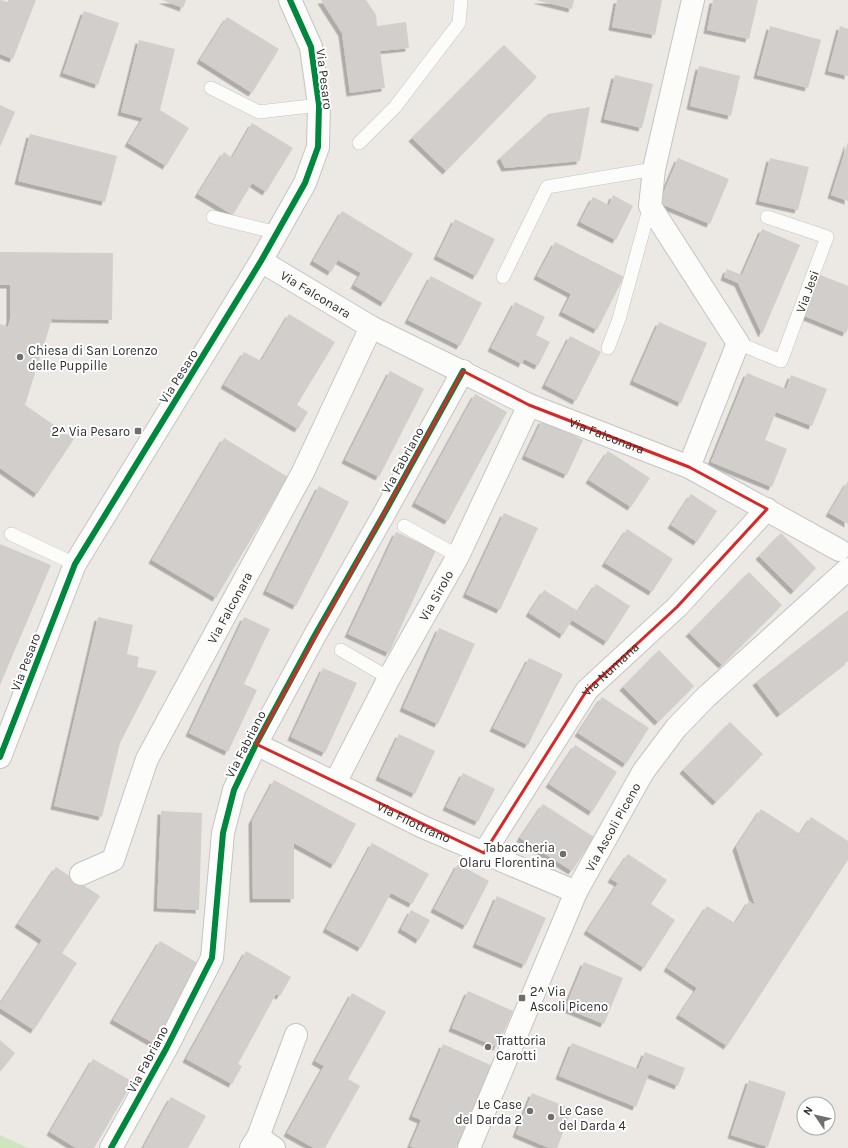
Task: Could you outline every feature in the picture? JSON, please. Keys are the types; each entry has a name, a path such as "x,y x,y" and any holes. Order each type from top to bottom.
{"street":[{"name":"Via Pesaro","path":"0,757 75,564 278,233 305,183 318,147 319,104 311,47 290,0"},
{"path":"689,467 738,343 650,206 654,169 693,0"},
{"name":"Via Falconara","path":"261,261 371,328 463,371 529,405 689,467 839,550"},
{"name":"Via Falconara","path":"81,874 113,860 147,759 303,472 371,328"},
{"name":"Via Fabriano","path":"111,1148 166,1049 212,958 223,833 234,790 256,744 463,371"},
{"name":"Via Sirolo","path":"335,783 389,678 458,556 529,405"},
{"name":"Via Numana","path":"484,853 587,690 677,607 767,509"},
{"name":"Via Ascoli Piceno","path":"469,1148 576,892 643,772 676,728 706,697 848,569"},
{"name":"Via Filottrano","path":"256,744 423,827 576,892"},
{"path":"261,1144 296,1035"}],"lane":[{"path":"359,143 395,107 459,23 460,0"},
{"path":"211,88 258,112 319,104"},
{"path":"503,277 547,187 654,169"},
{"path":"608,348 619,319 650,206"},
{"path":"213,217 278,233"},
{"name":"Via Jesi","path":"738,343 781,361 827,237 767,217"},
{"path":"404,526 458,556"},
{"path":"11,534 75,564"},
{"path":"341,650 389,678"}],"highlighted area":[{"path":"463,371 529,405 689,467 767,509 677,607 587,690 484,853 256,744"}],"green space":[{"path":"0,1135 28,1148 0,1148"}],"building":[{"path":"0,0 8,2 8,0 36,0 13,59 0,54"},
{"path":"162,0 186,0 183,8"},
{"path":"321,0 366,0 376,15 377,26 406,22 409,48 380,51 385,88 350,93 342,33"},
{"path":"536,0 574,0 572,9"},
{"path":"617,0 662,0 655,35 612,27"},
{"path":"713,0 758,0 749,39 707,30"},
{"path":"84,11 119,23 98,85 63,73"},
{"path":"227,17 279,49 252,93 200,60"},
{"path":"770,26 821,40 808,88 757,75"},
{"path":"840,26 848,29 848,76 828,71"},
{"path":"139,40 175,49 160,110 189,128 166,166 128,143 143,118 121,112"},
{"path":"504,45 537,77 446,171 412,138"},
{"path":"699,66 740,76 731,116 690,106"},
{"path":"615,75 653,84 642,128 604,119"},
{"path":"0,105 15,112 0,147"},
{"path":"590,107 580,161 505,168 500,158 548,114"},
{"path":"252,123 293,148 266,192 252,183 233,215 198,194 224,152 232,158"},
{"path":"30,134 117,156 105,202 18,181"},
{"path":"848,142 848,201 831,195"},
{"path":"678,158 729,179 710,224 659,203"},
{"path":"770,158 809,167 798,210 759,201"},
{"path":"613,195 633,206 616,240 580,222 593,197 609,205"},
{"path":"342,211 413,254 384,303 354,285 361,273 338,260 331,272 313,261"},
{"path":"455,219 495,239 476,276 437,256"},
{"path":"762,229 800,245 762,334 738,283 724,277 727,269 742,275"},
{"path":"555,242 624,277 597,330 562,312 571,294 537,276"},
{"path":"0,252 113,253 112,320 52,319 25,405 74,439 37,494 0,468 0,324 8,327 10,319 10,285 0,285"},
{"path":"818,274 848,286 848,328 846,333 802,315"},
{"path":"431,276 482,303 460,346 408,320"},
{"path":"515,302 545,317 536,335 550,342 538,366 524,359 522,364 491,348"},
{"path":"289,314 335,342 297,405 308,412 298,429 224,385 244,352 261,361"},
{"path":"659,322 707,343 681,403 633,381"},
{"path":"570,336 601,352 576,401 545,385"},
{"path":"390,371 424,389 379,477 345,460"},
{"path":"747,373 786,389 791,375 827,389 812,426 776,412 765,440 787,449 772,487 711,462"},
{"path":"475,394 507,412 448,521 415,503"},
{"path":"542,420 583,440 567,475 525,456"},
{"path":"224,438 288,477 216,598 152,560"},
{"path":"608,451 650,478 631,507 589,480"},
{"path":"848,481 848,524 829,513"},
{"path":"319,486 349,502 296,606 266,591"},
{"path":"691,494 717,511 697,542 671,525"},
{"path":"504,513 538,528 500,610 466,594"},
{"path":"627,529 673,559 652,592 605,563"},
{"path":"396,532 436,550 389,653 348,634"},
{"path":"781,533 816,568 794,591 759,556"},
{"path":"0,544 51,565 0,685"},
{"path":"749,572 782,605 722,665 689,633"},
{"path":"596,584 630,606 607,642 572,620 563,635 529,613 544,590 578,611"},
{"path":"848,610 848,661 780,714 756,682"},
{"path":"98,617 133,625 127,654 139,657 137,667 157,671 120,743 102,817 54,806"},
{"path":"244,617 270,629 244,684 257,690 228,752 189,733"},
{"path":"439,628 475,644 438,724 403,708"},
{"path":"659,650 694,686 658,722 623,687"},
{"path":"529,658 563,674 528,745 493,728"},
{"path":"323,668 357,683 325,753 291,737"},
{"path":"602,697 649,728 626,764 578,733"},
{"path":"730,722 763,754 716,802 683,770"},
{"path":"399,734 435,751 415,794 379,777"},
{"path":"575,745 617,772 592,812 549,784"},
{"path":"463,773 495,789 478,822 446,807"},
{"path":"274,780 356,824 334,865 294,843 294,899 253,899 252,821"},
{"path":"543,804 594,837 572,871 520,838"},
{"path":"761,809 800,834 811,817 848,841 848,860 727,1046 679,1015 697,988 667,968 707,906 735,923 749,901 755,905 736,847"},
{"path":"161,811 202,813 199,910 157,908"},
{"path":"372,843 429,874 412,904 391,893 361,948 326,929"},
{"path":"628,854 667,880 651,904 675,920 644,968 587,931 618,883 611,879"},
{"path":"458,864 489,881 466,926 434,909"},
{"path":"56,867 100,896 62,953 77,963 34,1030 0,1008 0,1004 42,940 18,924"},
{"path":"497,896 546,918 525,965 476,944"},
{"path":"411,910 430,920 419,940 401,929"},
{"path":"160,941 201,965 155,1044 113,1020"},
{"path":"246,951 291,977 280,996 276,994 238,1064 242,1066 232,1084 186,1059"},
{"path":"584,962 623,978 604,1024 565,1008"},
{"path":"468,991 513,1011 497,1047 452,1028"},
{"path":"352,993 386,1012 348,1079 360,1086 325,1148 314,1148 287,1133 324,1066 315,1061"},
{"path":"0,1040 15,1053 0,1072"},
{"path":"572,1043 638,1069 645,1052 685,1068 678,1086 649,1074 636,1107 559,1076"},
{"path":"443,1044 497,1068 466,1139 461,1137 456,1148 414,1148 410,1146 421,1120 412,1116"},
{"path":"93,1059 133,1082 94,1148 76,1148 50,1132"},
{"path":"749,1080 786,1092 768,1147 731,1135"},
{"path":"532,1093 572,1109 557,1148 549,1148 516,1134"},
{"path":"171,1097 206,1116 188,1148 143,1148"}],"cycle path":[{"path":"0,757 75,564 261,261 305,183 318,147 319,105 311,47 290,0"},
{"path":"111,1148 166,1049 212,958 223,833 234,790 256,744 315,635 463,371"}],"place":[{"name":"Chiesa di San Lorenzo delle Puppille","path":"20,357"},
{"name":"2^ Via Pesaro","path":"138,431"},
{"name":"Tabaccheria Olaru Florentina","path":"563,854"},
{"name":"2^ Via Ascoli Piceno","path":"522,998"},
{"name":"Trattoria Carotti","path":"488,1047"},
{"name":"Le Case del Darda 2","path":"530,1111"},
{"name":"Le Case del Darda 4","path":"551,1117"}]}
